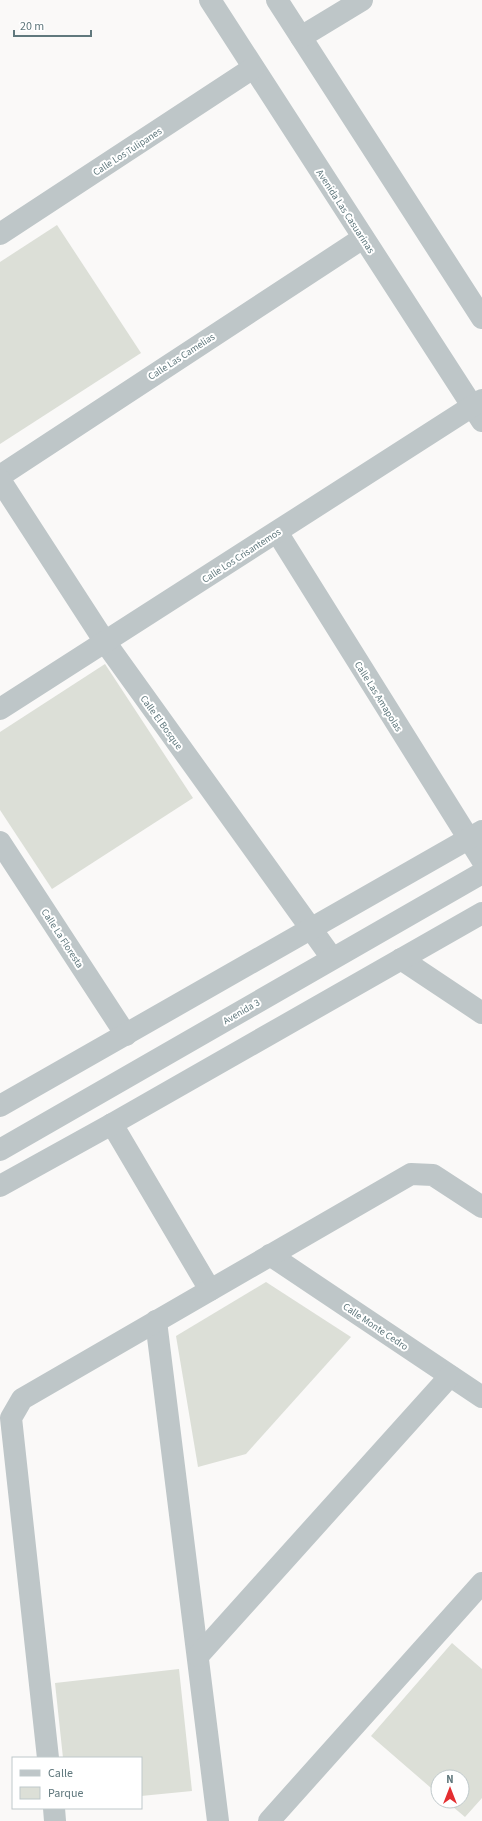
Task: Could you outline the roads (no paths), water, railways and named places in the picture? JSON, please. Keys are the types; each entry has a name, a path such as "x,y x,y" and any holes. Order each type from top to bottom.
{"street":[{"name":"Avenida Las Casuarinas","path":"210,0 363,238 479,409"},
{"path":"277,0 482,318"},
{"path":"301,37 362,0"},
{"name":"Calle Los Tulipanes","path":"0,234 254,68"},
{"name":"Calle Las Camelias","path":"0,476 363,238"},
{"name":"Calle Los Crisantemos","path":"0,709 277,532 479,409"},
{"name":"Calle El Bosque","path":"0,480 105,642 332,958"},
{"name":"Calle Las Amapolas","path":"277,532 476,835 482,860"},
{"path":"0,1106 312,930 476,835"},
{"name":"Calle La Floresta","path":"0,842 126,1035"},
{"name":"Avenida 3","path":"0,1150 482,873"},
{"path":"0,1186 112,1124 482,913"},
{"path":"402,959 482,1013"},
{"path":"112,1124 210,1290"},
{"path":"48,1757 11,1418 22,1399 411,1174 433,1175 482,1207"},
{"name":"Calle Monte Cedro","path":"270,1255 482,1397"},
{"path":"156,1321 218,1821"},
{"path":"198,1656 450,1376"},
{"path":"269,1821 482,1583"},
{"path":"54,1809 56,1821"}]}
